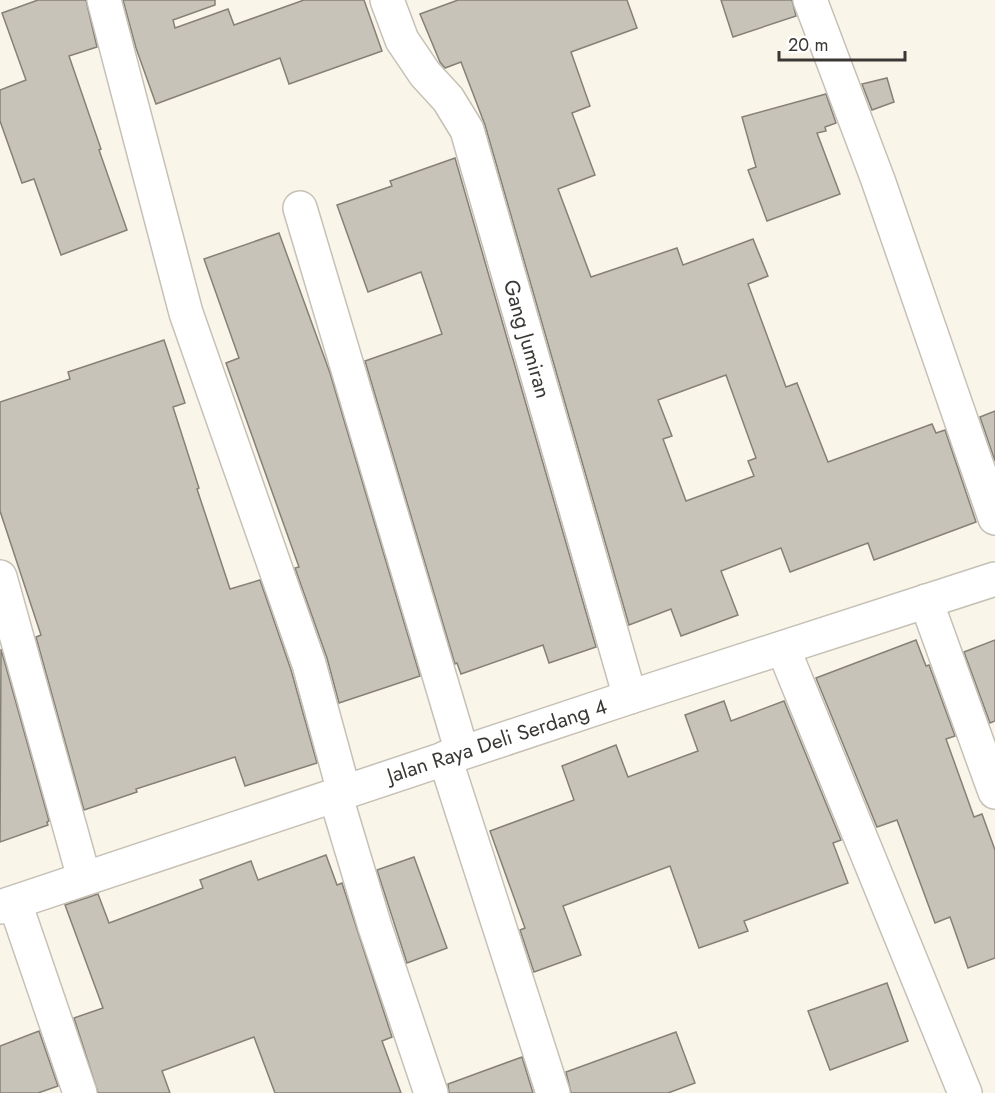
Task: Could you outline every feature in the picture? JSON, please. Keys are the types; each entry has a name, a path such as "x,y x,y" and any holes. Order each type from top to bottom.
{"street":[{"path":"104,0 186,313 309,664 339,793 375,927 431,1093"},
{"path":"810,0 878,180 995,518"},
{"name":"Gang Jumiran","path":"389,1 402,40 425,74 448,99 466,130 630,697"},
{"path":"300,208 453,755 554,1093"},
{"path":"0,577 84,878"},
{"name":"Jalan Raya Deli Serdang 4","path":"8,905 453,755 995,579"},
{"path":"926,601 995,792"},
{"path":"783,648 965,1093"},
{"path":"8,905 80,1093"}],"building":[{"path":"38,0 86,0 97,47 69,56 127,230 61,255 34,179 22,183 0,121 0,90 26,80 2,13"},
{"path":"123,0 215,0 215,5 173,20 175,28 228,9 234,25 304,0 364,0 382,51 289,84 280,58 156,104 136,48"},
{"path":"458,0 627,0 637,28 571,52 590,106 572,113 595,175 558,189 591,277 677,248 683,265 753,239 768,276 748,284 786,387 797,383 828,462 932,424 936,433 945,430 976,522 874,560 868,543 790,572 781,548 721,571 738,615 681,636 671,609 629,625 485,125 461,62 445,68 440,62 420,14","holes":["726,375 756,458 748,461 754,476 686,501 663,439 672,436 658,400"]},
{"path":"721,0 792,0 796,16 733,37"},
{"path":"887,78 894,102 872,110 862,84"},
{"path":"826,94 836,123 825,127 826,131 817,133 840,194 767,221 748,170 756,167 742,117"},
{"path":"455,158 596,647 549,663 543,645 461,674 457,663 455,664 365,361 442,334 421,272 368,292 337,205 392,186 390,181"},
{"path":"279,233 330,373 420,676 339,703 327,658 295,568 299,567 226,363 239,358 204,259"},
{"path":"164,340 185,403 173,407 230,589 260,580 291,670 317,763 245,786 235,757 136,789 137,792 84,810 36,637 41,635 0,511 0,402 70,379 68,372"},
{"path":"995,411 995,461 980,417"},
{"path":"916,640 926,666 929,665 955,736 946,739 974,817 982,814 995,850 995,958 968,968 950,917 935,923 897,820 877,827 816,678"},
{"path":"995,640 995,721 990,723 964,652"},
{"path":"1,649 49,821 48,825 0,842"},
{"path":"724,701 731,721 784,701 841,840 833,843 848,883 744,921 748,931 699,948 670,866 563,906 581,955 534,972 520,930 525,928 490,831 574,800 562,766 616,745 628,777 698,751 685,715"},
{"path":"326,855 337,885 342,883 392,1037 382,1041 401,1093 275,1093 254,1037 162,1071 170,1093 98,1093 74,1018 103,1008 65,905 98,894 109,923 203,888 200,880 251,861 258,880"},
{"path":"414,857 447,948 407,963 377,870"},
{"path":"887,983 908,1041 830,1070 808,1011"},
{"path":"39,1031 58,1086 38,1093 0,1093 0,1046"},
{"path":"676,1032 695,1083 668,1093 571,1093 566,1072"},
{"path":"522,1057 533,1093 449,1093 448,1084"}]}
